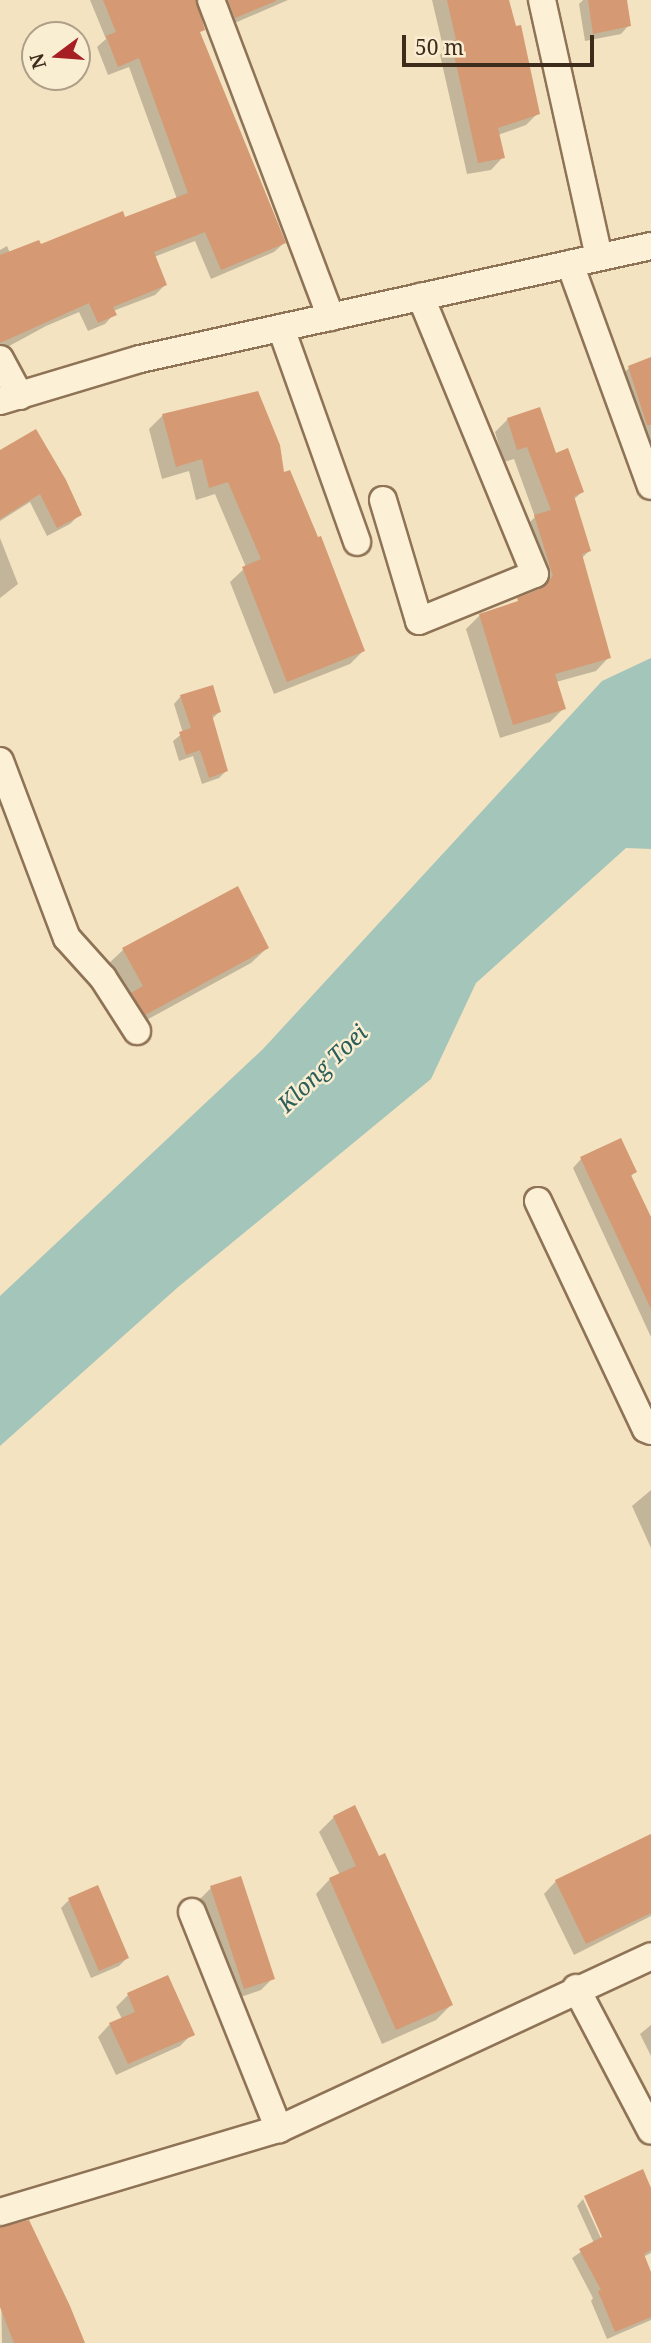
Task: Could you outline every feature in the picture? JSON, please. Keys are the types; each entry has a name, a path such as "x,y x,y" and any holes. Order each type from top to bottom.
{"street":[{"path":"211,0 331,317"},
{"path":"542,0 599,257"},
{"path":"0,359 10,398 140,359 651,246"},
{"path":"570,264 651,486"},
{"path":"383,499 419,621 535,573 421,297"},
{"path":"281,328 357,542"},
{"path":"0,761 67,938 103,978 137,1031"},
{"path":"538,1201 646,1429 651,1431"},
{"path":"192,1913 279,2129"},
{"path":"0,2212 279,2129 576,1988 651,1956"},
{"path":"576,1988 651,2131"}],"water":[{"name":"Klong Toei","path":"651,658 651,849 626,848 476,983 431,1079 177,1288 0,1446 0,1296 263,1049 602,681"}],"building":[{"path":"103,0 196,0 205,30 200,32 286,243 221,270 205,232 154,252 167,285 113,307 117,315 98,323 89,303 0,343 0,255 39,240 41,244 123,211 125,217 188,193 139,58 118,67 106,36 116,32"},
{"path":"228,0 276,0 276,1 235,18"},
{"path":"447,0 509,0 516,26 521,25 540,114 498,128 505,158 478,163 451,41 456,40"},
{"path":"588,0 627,0 631,26 593,34"},
{"path":"651,357 651,425 647,425 628,366"},
{"path":"258,391 280,445 284,472 290,470 318,537 321,536 365,651 287,682 242,567 261,559 228,482 209,488 202,459 176,467 162,414"},
{"path":"540,407 556,453 568,448 584,492 574,496 591,551 582,554 611,658 555,674 566,709 513,725 479,614 518,601 517,598 542,588 553,576 534,515 551,510 527,447 517,450 507,418"},
{"path":"36,429 66,480 82,515 57,528 40,494 0,519 0,450"},
{"path":"213,685 221,712 212,715 228,771 209,778 200,750 186,755 179,732 191,728 180,695"},
{"path":"238,886 269,948 145,1015 131,993 143,986 122,948"},
{"path":"621,1138 637,1172 631,1175 651,1217 651,1309 580,1157"},
{"path":"355,1805 379,1856 385,1853 453,2005 396,2030 329,1878 356,1866 333,1816"},
{"path":"651,1834 651,1913 586,1944 555,1880"},
{"path":"241,1876 275,1979 244,1989 210,1886"},
{"path":"98,1885 129,1958 99,1971 68,1898"},
{"path":"168,1975 195,2035 128,2064 109,2023 135,2012 127,1993"},
{"path":"643,2169 651,2188 651,2250 644,2254 651,2272 651,2317 615,2332 598,2291 601,2290 579,2249 602,2237 584,2196"},
{"path":"29,2220 85,2343 14,2343 0,2307 0,2227"}]}
